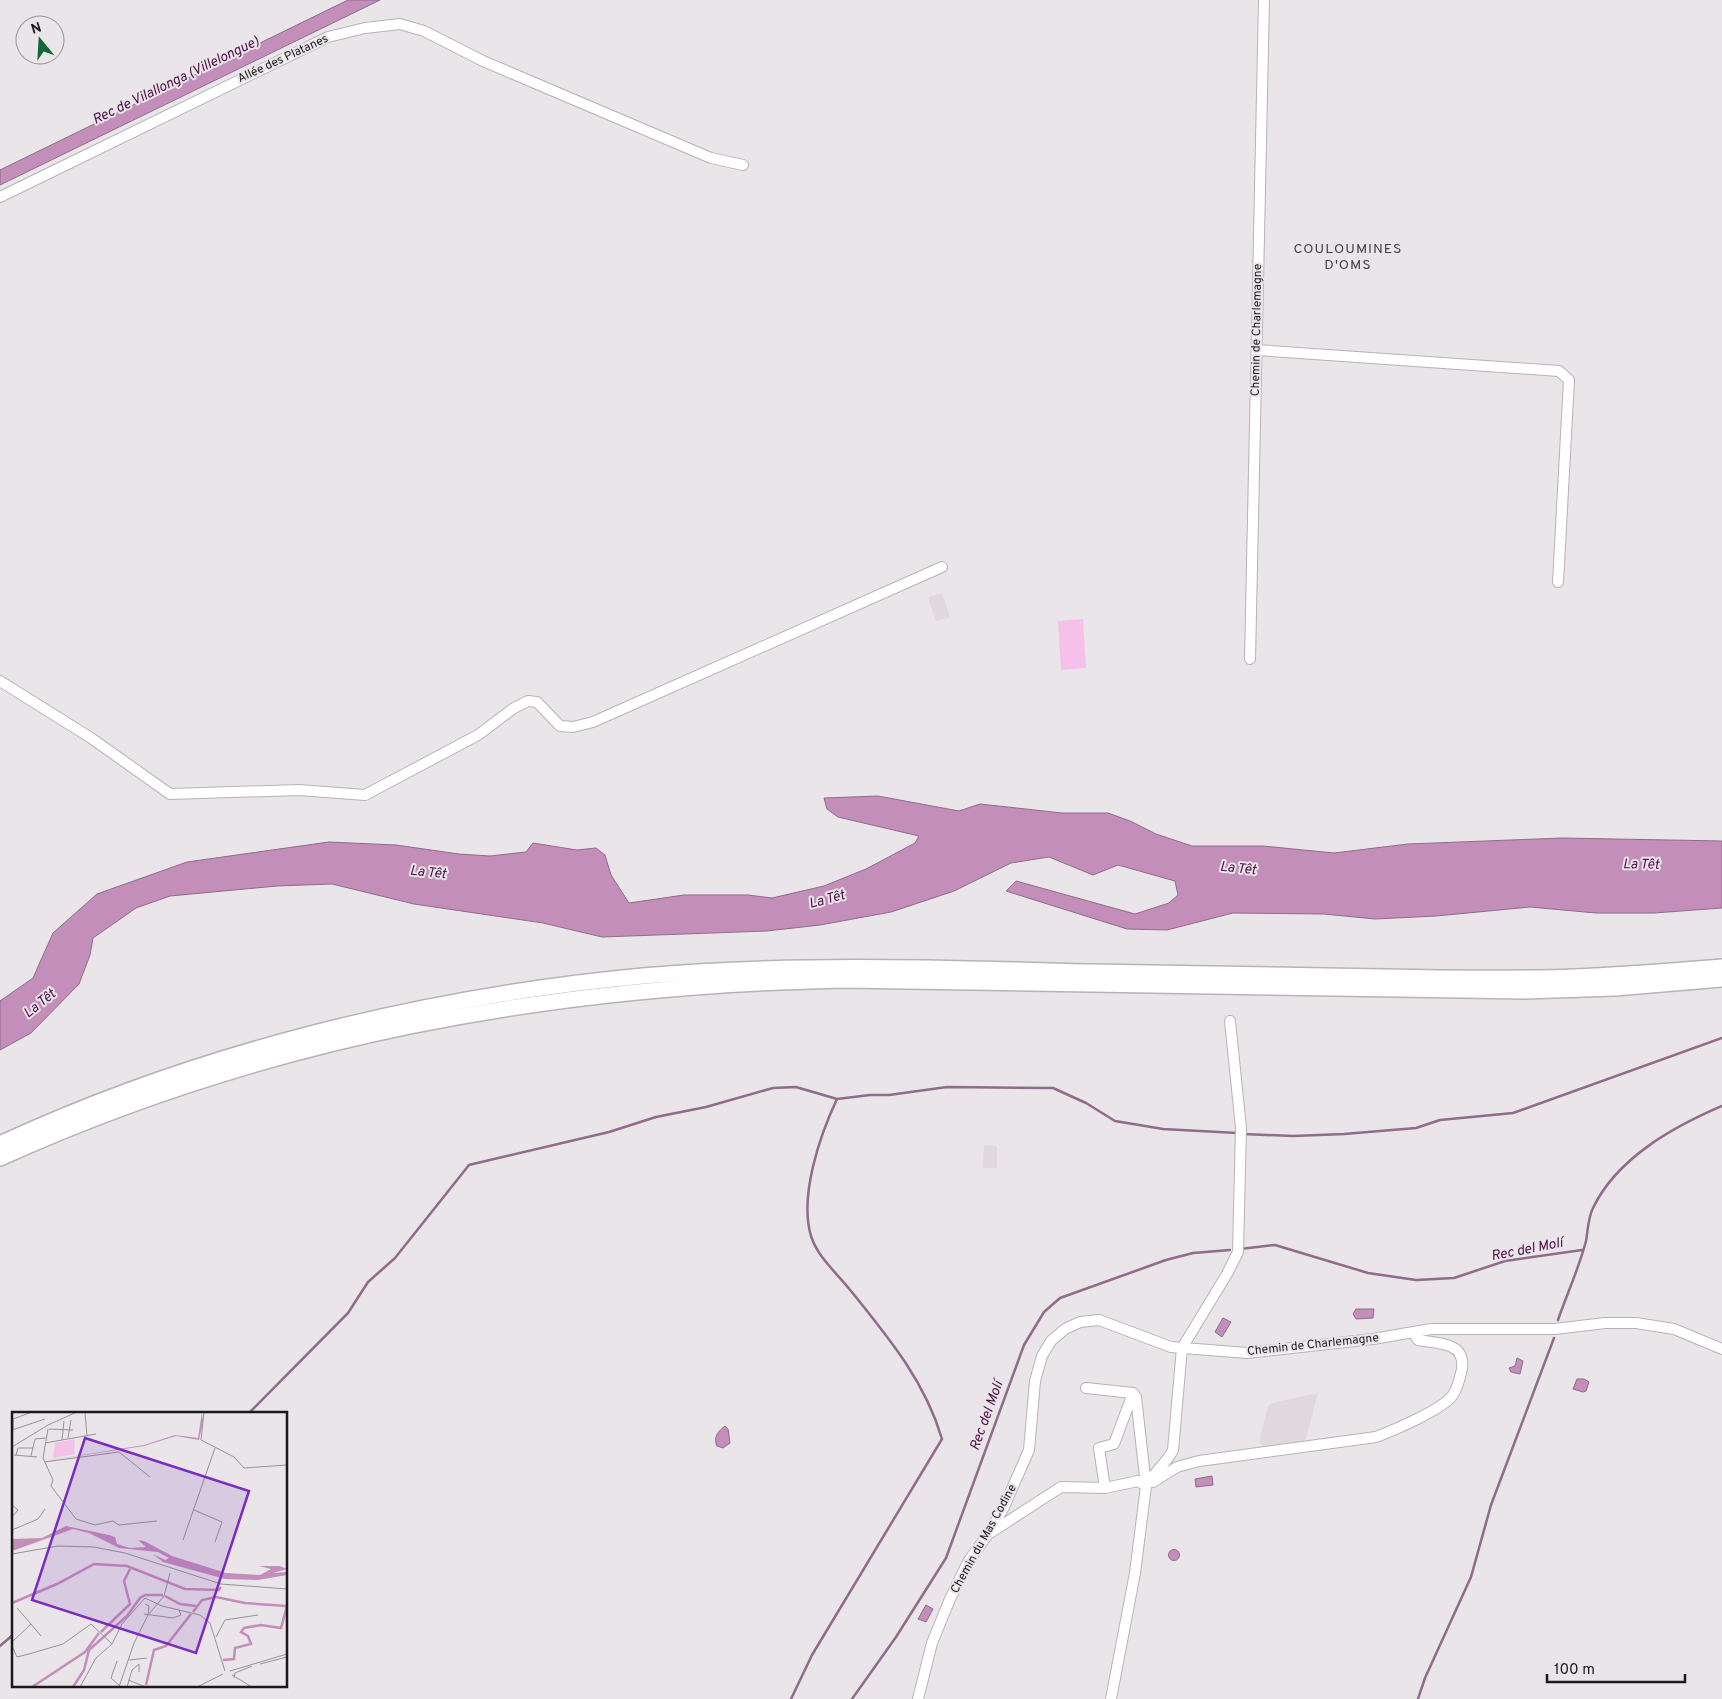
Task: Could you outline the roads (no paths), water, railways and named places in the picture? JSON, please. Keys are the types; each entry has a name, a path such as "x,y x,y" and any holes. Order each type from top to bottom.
{"highway":[{"path":"0,1144 78,1109 138,1088 236,1055 333,1029 378,1018 492,996 641,976 740,970 956,968 1312,977 1571,977 1722,967"},
{"path":"0,1158 122,1108 282,1056 480,1012 620,992 737,983 844,980 1508,992 1615,988 1722,978"}],"street":[{"name":"Chemin de Charlemagne","path":"1250,659 1264,0"},
{"name":"Allée des Platanes","path":"0,197 328,37 365,28 400,24 424,31 483,61 711,158 743,165"},
{"path":"1256,350 1559,371 1569,380 1558,582"},
{"path":"0,681 91,738 170,794 299,790 365,795 478,735 514,708 528,701 537,702 560,726 573,727 593,722 942,567"},
{"path":"1146,1486 1151,1477 1167,1462 1174,1450 1182,1348 1227,1274 1237,1249 1241,1136 1230,1021"},
{"name":"Chemin du Mas Codine","path":"918,1699 932,1644 950,1599 968,1562 1004,1507 1029,1450 1035,1381 1042,1356 1051,1341 1064,1329 1080,1322 1099,1320 1149,1340 1182,1348"},
{"name":"Chemin de Charlemagne","path":"1182,1348 1247,1353 1373,1339 1431,1329 1555,1329 1605,1323 1636,1323 1674,1329 1722,1349"},
{"path":"1146,1486 1178,1467 1199,1461 1376,1437 1396,1430 1440,1406 1453,1396 1460,1380 1463,1361 1460,1354 1452,1347 1418,1340 1413,1332"},
{"path":"1086,1388 1133,1393"},
{"path":"1111,1699 1135,1573 1146,1486 1136,1398 1133,1393"},
{"path":"1105,1488 1099,1448 1114,1444 1133,1393"},
{"path":"988,1534 1061,1487 1105,1488 1138,1481 1146,1486"}],"water":[{"path":"348,0 380,0 0,185 0,170"},
{"name":"La Têt","path":"878,796 959,811 980,804 1062,813 1108,813 1156,834 1192,846 1263,846 1334,853 1408,844 1562,838 1722,841 1722,908 1654,913 1596,913 1530,907 1436,916 1375,919 1324,914 1233,913 1167,930 1127,929 1006,891 1016,881 1135,914 1169,903 1178,895 1175,881 1118,865 1093,875 1049,857 1011,863 954,891 891,912 820,925 767,931 602,937 543,923 414,904 332,884 277,886 170,896 136,908 93,938 90,955 79,984 31,1033 0,1050 0,1001 33,978 53,933 97,894 187,862 329,842 396,845 459,854 490,856 526,852 533,843 577,850 596,848 605,855 611,875 629,903 684,895 748,895 772,898 824,886 866,869 915,843 919,836 838,817 827,809 824,798"},
{"path":"1356,1309 1374,1309 1373,1318 1356,1319 1353,1314"},
{"path":"1223,1318 1231,1322 1222,1337 1215,1332"},
{"path":"1517,1358 1523,1361 1520,1374 1511,1372 1509,1368 1515,1366"},
{"path":"1577,1379 1584,1379 1589,1382 1586,1391 1573,1389"},
{"path":"725,1426 728,1429 730,1443 723,1448 717,1446 716,1437 718,1432"},
{"path":"1212,1476 1213,1485 1196,1487 1195,1479"},
{"path":"1172,1550 1176,1550 1179,1555 1178,1559 1172,1560 1169,1557 1169,1553"},
{"path":"926,1605 933,1609 926,1622 918,1619"}],"waterway":[{"path":"1243,1134 1293,1136 1344,1134 1416,1128 1440,1120 1513,1113 1722,1038"},
{"path":"250,1412 348,1313 368,1282 395,1258 469,1165 609,1132 656,1117 706,1107 773,1088 796,1087 837,1099 889,1095 947,1087 1053,1088 1086,1103 1115,1121 1163,1129 1237,1133"},
{"path":"791,1699 812,1655 942,1439 926,1398 904,1360 846,1284 823,1258 811,1236 808,1220 809,1185 818,1148 837,1099"},
{"name":"Rec del Molí","path":"1558,1320 1583,1251 1591,1212 1603,1190 1631,1159 1648,1146 1666,1134 1722,1106"},
{"name":"Rec del Molí","path":"1240,1249 1275,1245 1368,1273 1416,1280 1454,1278 1505,1261 1582,1250"},
{"name":"Rec del Molí","path":"852,1699 896,1637 946,1558 1024,1345 1044,1312 1060,1298 1166,1260 1193,1253 1230,1250"},
{"path":"1418,1699 1425,1678 1471,1577 1491,1505 1554,1338"},
{"path":"0,1646 12,1636"}],"district":[{"name":"COULOUMINES D'OMS","path":"1348,258"}],"water label":[{"name":"Rec de Vilallonga (Villelongue)","path":"176,81"}]}
